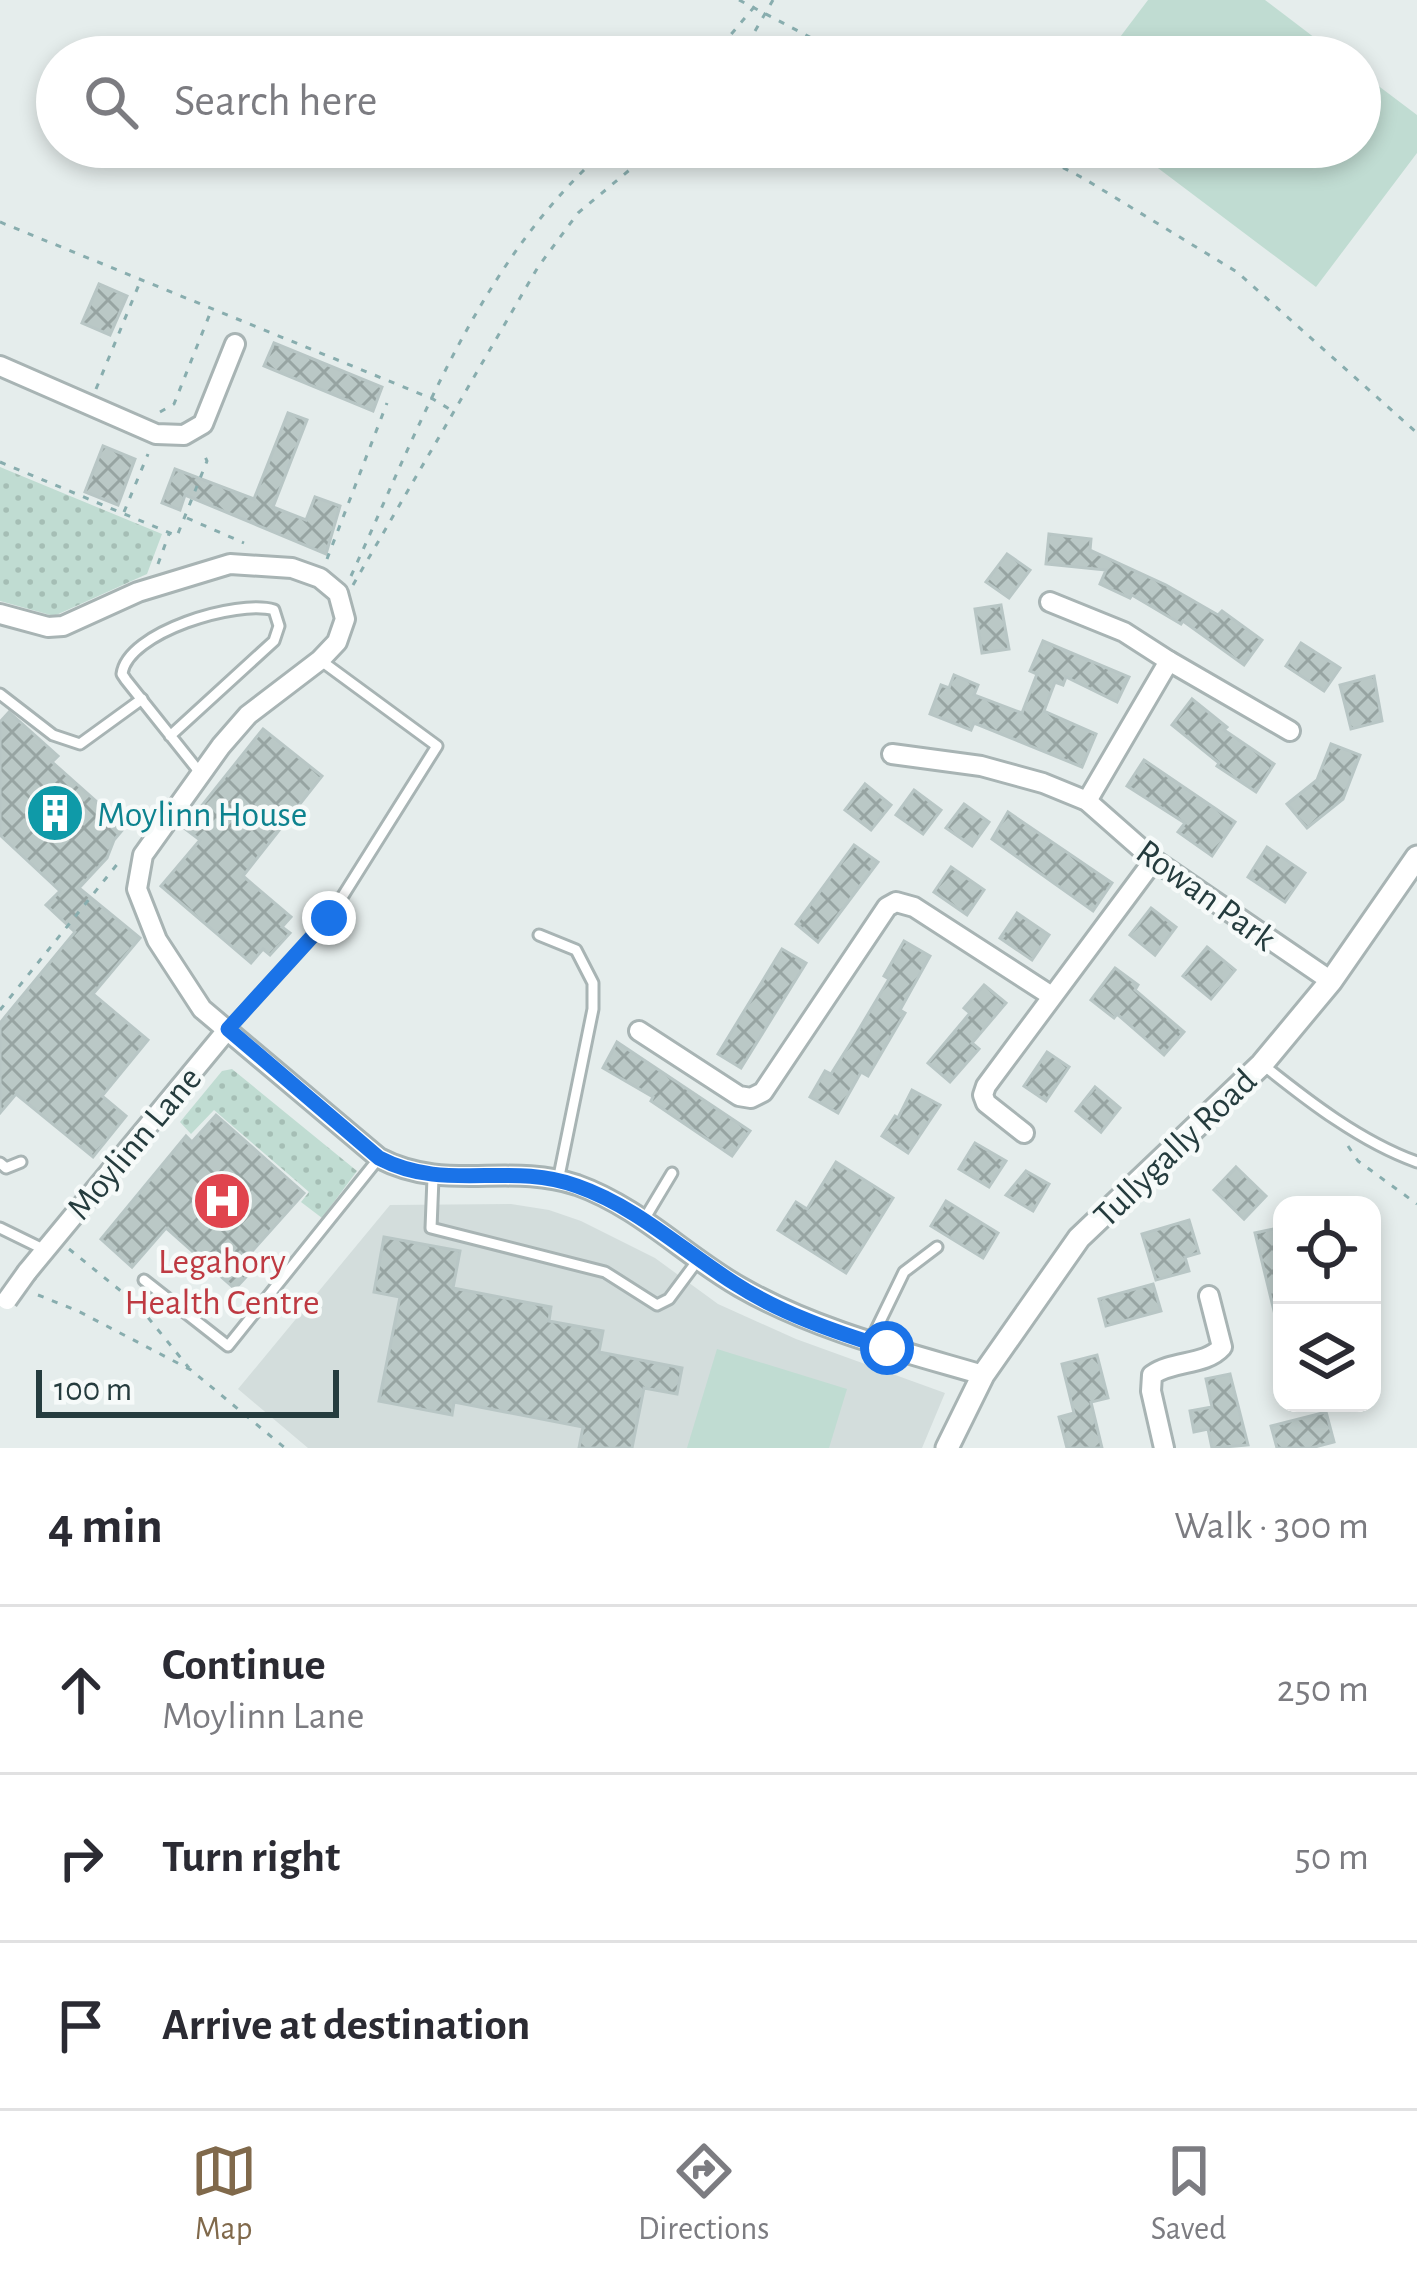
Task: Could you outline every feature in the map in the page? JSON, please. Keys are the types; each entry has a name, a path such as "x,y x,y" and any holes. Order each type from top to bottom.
{"street":[{"path":"0,366 170,436 194,432 203,424 235,344"},
{"path":"0,614 48,627 63,626 149,589 230,564 273,564 320,578 340,600 343,630 320,660 248,715 147,849 138,872 141,908 157,940 202,1009 228,1029"},
{"path":"1050,602 1124,632 1290,731"},
{"path":"1087,801 1169,661"},
{"name":"Rowan Park","path":"892,754 981,766 1087,801 1154,860 1331,981"},
{"name":"Tullygally Road","path":"947,1448 983,1375 1079,1238 1262,1064 1331,981 1417,857"},
{"path":"1024,1133 986,1103 983,1095 1050,995 1154,860"},
{"path":"639,1031 739,1096 752,1098 763,1092 886,907 896,902 914,907 1050,995"},
{"name":"Moylinn Lane","path":"3,1302 228,1029 379,1158 405,1172 434,1178 527,1175 558,1181 644,1218 698,1260 790,1312 870,1342 983,1375"},
{"path":"1164,1448 1152,1376 1163,1367 1216,1355 1222,1347 1209,1296"}],"lane":[{"path":"170,736 274,641 279,626 274,610 246,605 182,625 142,645 122,668 142,699 170,736 201,774"},
{"path":"228,1029 329,918 436,746 320,660"},
{"path":"0,694 53,735 80,744 142,699"},
{"path":"539,935 576,950 593,982 593,1009 558,1181"},
{"path":"1262,1064 1304,1098 1397,1155 1417,1162"},
{"path":"144,1280 228,1346 379,1158"},
{"path":"1,1166 21,1162"},
{"path":"644,1218 672,1173"},
{"path":"434,1178 431,1228 605,1272 657,1305 670,1299 698,1260"},
{"path":"0,1228 48,1243"},
{"path":"870,1342 904,1272 937,1247"}],"path":[{"path":"739,0 807,36"},
{"path":"731,36 760,0"},
{"path":"752,36 772,0"},
{"path":"340,600 461,337 532,232 590,168"},
{"path":"340,600 363,573 538,267 578,213 632,168"},
{"path":"1064,168 1237,272 1417,433"},
{"path":"0,222 433,399 456,413"},
{"path":"88,404 141,280"},
{"path":"123,513 152,416 174,404 212,309"},
{"path":"320,578 387,403"},
{"path":"0,462 177,536 207,460 194,432"},
{"path":"185,518 267,554 273,564"},
{"path":"149,589 169,532"},
{"path":"0,1010 131,848 147,849"},
{"path":"1346,1144 1358,1161 1417,1204"},
{"path":"48,1243 137,1304 191,1370 285,1448"},
{"path":"39,1296 191,1370"}],"shaded area":[{"path":"511,1204 581,1221 655,1258 718,1304 796,1339 945,1393 922,1448 308,1448 238,1389 390,1205"}],"green space":[{"path":"1148,0 1265,0 1312,36 1121,36"},
{"path":"1381,88 1417,115 1417,153 1316,287 1158,168 1381,168"},
{"path":"0,467 162,534 147,574 54,616 0,601"},
{"path":"232,1069 357,1171 322,1218 301,1202 309,1192 214,1110 191,1134 180,1122 222,1071"},
{"path":"717,1349 847,1389 829,1448 687,1448"}],"building":[{"path":"99,284 127,296 110,335 82,323"},
{"path":"274,343 382,387 373,411 264,366"},
{"path":"288,413 307,420 273,507 306,520 315,497 340,506 326,554 185,495 180,510 162,503 175,469 254,499"},
{"path":"103,446 135,459 118,505 85,492"},
{"path":"1049,534 1091,539 1090,550 1218,615 1222,611 1262,640 1244,665 1183,621 1100,584 1106,570 1046,564"},
{"path":"1007,554 1030,570 1009,598 986,582"},
{"path":"1001,605 1009,649 982,653 975,609"},
{"path":"1043,641 1129,677 1117,702 1066,677 1063,685 1055,682 1044,711 1096,734 1082,767 974,723 971,730 930,714 941,685 949,688 954,675 978,685 974,695 1022,713 1037,674 1030,671"},
{"path":"1301,643 1340,668 1324,691 1286,666"},
{"path":"1374,676 1382,721 1351,729 1340,685"},
{"path":"1192,699 1227,727 1224,730 1274,764 1256,792 1217,766 1172,725"},
{"path":"9,712 58,756 52,762 125,827 107,858 79,888 140,938 93,994 148,1040 102,1096 126,1116 93,1157 16,1094 0,1113 0,1023 75,932 46,905 60,891 0,835 0,722"},
{"path":"263,729 322,776 243,876 291,917 282,927 290,933 270,955 263,949 251,963 161,886 200,840 184,828"},
{"path":"1331,744 1360,755 1343,799 1307,828 1287,804 1317,780"},
{"path":"1144,760 1235,822 1212,856 1178,832 1185,823 1127,786"},
{"path":"865,784 891,805 871,830 845,810"},
{"path":"914,790 941,810 923,834 896,815"},
{"path":"964,804 989,822 972,846 946,828"},
{"path":"1008,812 1112,883 1093,911 992,839"},
{"path":"854,845 878,862 818,942 796,924"},
{"path":"1267,847 1305,873 1285,902 1248,877"},
{"path":"951,867 984,890 967,915 934,892"},
{"path":"1151,908 1176,927 1155,955 1130,935"},
{"path":"1017,913 1049,935 1032,960 1000,938"},
{"path":"904,941 930,956 900,1010 905,1013 868,1076 861,1072 838,1113 810,1097 855,1036 889,979 884,976"},
{"path":"1207,947 1235,970 1211,999 1183,976"},
{"path":"782,949 806,963 741,1068 718,1054"},
{"path":"1115,968 1184,1032 1164,1055 1117,1014 1114,1018 1091,1000"},
{"path":"984,985 1006,1003 972,1043 979,1049 950,1082 928,1063 970,1013 964,1008"},
{"path":"617,1042 750,1131 732,1156 651,1101 653,1097 603,1068"},
{"path":"1047,1052 1069,1067 1046,1101 1024,1086"},
{"path":"1095,1087 1120,1108 1101,1132 1076,1111"},
{"path":"912,1090 940,1105 908,1153 882,1136"},
{"name":"Legahory Health Centre","path":"216,1115 304,1193 246,1258 256,1266 235,1289 166,1228 132,1267 101,1239 186,1136 192,1142"},
{"path":"975,1143 1006,1161 989,1187 959,1169"},
{"path":"836,1162 893,1198 846,1273 778,1230 796,1202 807,1209"},
{"path":"1236,1167 1266,1196 1244,1219 1214,1190"},
{"path":"1026,1171 1049,1184 1033,1211 1006,1195"},
{"path":"946,1201 998,1233 983,1258 931,1226"},
{"path":"1189,1220 1199,1253 1185,1257 1189,1271 1156,1280 1142,1234"},
{"path":"1273,1229 1273,1307 1255,1233"},
{"path":"384,1237 460,1251 453,1288 551,1307 549,1321 603,1331 599,1352 682,1368 677,1394 644,1388 632,1448 579,1448 583,1427 454,1402 452,1415 379,1401 400,1297 374,1292"},
{"path":"1153,1284 1161,1311 1106,1326 1099,1299"},
{"path":"1097,1355 1108,1398 1091,1402 1102,1448 1067,1448 1059,1417 1074,1413 1062,1364"},
{"path":"1230,1374 1248,1445 1212,1448 1208,1429 1194,1432 1190,1411 1212,1407 1206,1379"},
{"path":"1326,1412 1334,1442 1277,1448 1271,1426"}],"place":[{"name":"Moylinn House","path":"55,813"},
{"name":"Legahory Health Centre","path":"222,1201"}],"route":[{"path":"329,918 228,1029 379,1158 405,1172 434,1178 527,1175 574,1184 644,1218 740,1287 790,1312 887,1348"}]}
